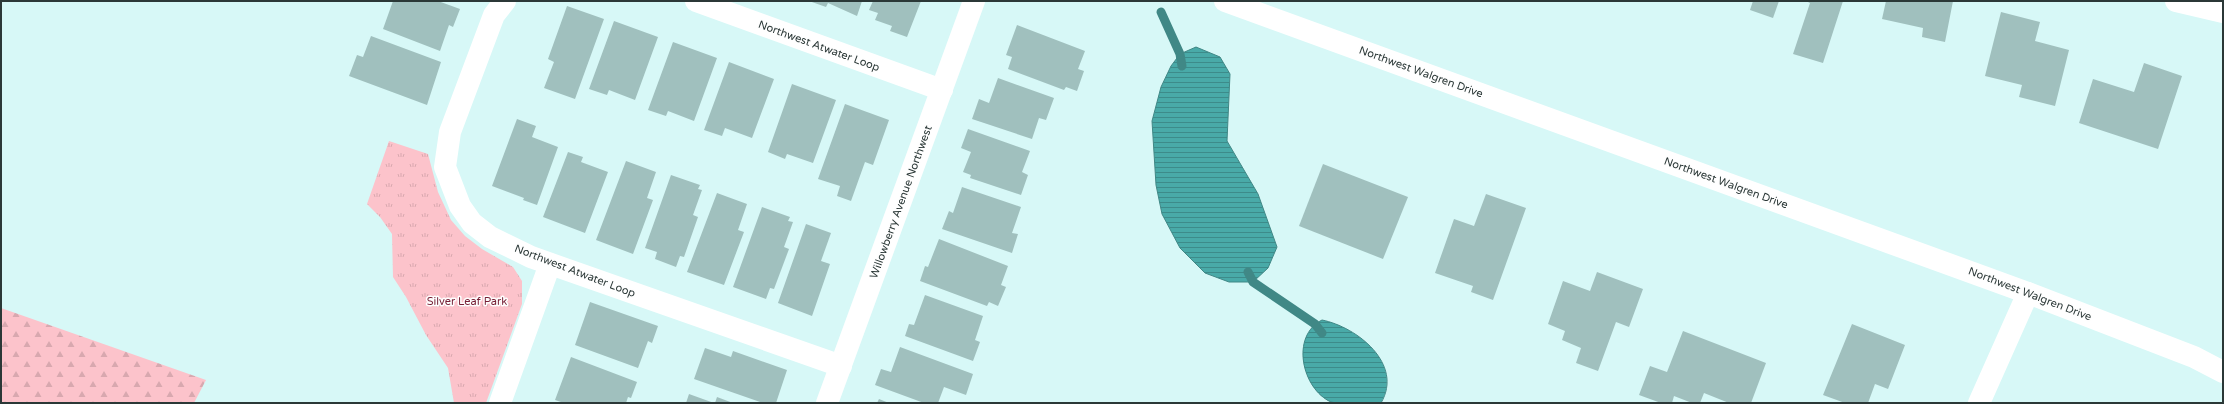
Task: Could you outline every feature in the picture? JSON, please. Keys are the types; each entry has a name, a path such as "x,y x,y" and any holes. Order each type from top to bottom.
{"street":[{"name":"Northwest Atwater Loop","path":"505,1 494,15 450,132 445,167 460,206 472,223 490,237 531,257 841,366"},
{"name":"Northwest Atwater Loop","path":"696,1 942,90"},
{"name":"Willowberry Avenue Northwest","path":"827,403 974,1"},
{"name":"Northwest Walgren Drive","path":"1225,1 2028,292 2194,357 2223,372"},
{"path":"2176,1 2223,12"},
{"path":"500,403 550,264"},
{"path":"1980,403 2028,292"}],"green space":[{"name":"Silver Leaf Park","path":"389,141 428,154 438,192 451,220 465,236 482,249 513,267 522,281 522,304 486,403 454,403 448,368 426,335 406,297 393,277 392,234 380,217 367,204"},
{"path":"1,308 206,380 194,403 1,403"}],"water":[{"path":"1196,47 1220,57 1230,74 1227,141 1258,194 1277,247 1268,268 1253,282 1229,282 1205,273 1180,248 1162,214 1156,185 1152,121 1161,87 1171,66 1180,54"},
{"path":"1322,320 1349,330 1362,339 1382,361 1386,375 1387,389 1381,403 1331,402 1321,395 1313,386 1307,375 1303,350 1306,338 1312,328"}],"building":[{"path":"393,1 438,1 460,9 453,27 449,25 440,51 383,29"},
{"path":"809,1 862,1 857,16 828,3 826,7"},
{"path":"873,1 921,1 907,37 890,31 892,26 875,20 878,13 869,10"},
{"path":"1753,1 1779,1 1773,18 1750,10"},
{"path":"1806,1 1843,1 1823,63 1793,54 1810,3"},
{"path":"1886,1 1953,1 1945,42 1922,37 1923,28 1882,19"},
{"path":"567,6 604,19 575,99 544,88 554,62 548,59"},
{"path":"2001,12 2040,22 2035,41 2069,50 2055,106 2019,97 2022,85 1985,76"},
{"path":"614,21 658,37 635,100 609,90 607,95 589,89"},
{"path":"1017,25 1085,51 1078,69 1084,71 1077,91 1066,87 1064,90 1008,69 1012,57 1006,55"},
{"path":"371,36 441,62 427,105 349,76 357,55 363,57"},
{"path":"673,42 717,58 694,121 668,111 666,116 648,110"},
{"path":"729,62 774,79 752,138 725,128 722,136 704,130"},
{"path":"2144,63 2182,76 2158,149 2079,123 2093,79 2134,92"},
{"path":"998,78 1054,98 1046,120 1039,118 1032,139 972,119 979,99 989,103"},
{"path":"792,84 836,100 813,163 787,154 785,159 768,152"},
{"path":"845,104 889,120 873,165 865,162 851,201 837,196 840,186 818,179"},
{"path":"517,119 536,126 532,137 558,147 537,205 523,200 524,198 492,186"},
{"path":"968,129 1030,151 1022,172 1028,175 1021,195 970,178 971,175 963,172 971,152 961,148"},
{"path":"568,152 583,157 581,162 608,172 585,233 543,217"},
{"path":"626,161 656,172 647,198 653,200 633,254 596,240"},
{"path":"1323,164 1408,197 1383,259 1299,226"},
{"path":"671,175 700,185 698,189 702,190 693,215 698,217 684,257 680,256 676,267 655,259 657,252 645,248"},
{"path":"962,187 1021,207 1012,233 1018,234 1012,253 942,229 949,211 953,213"},
{"path":"717,193 747,204 738,230 744,232 724,285 687,272"},
{"path":"1486,194 1526,208 1493,300 1471,292 1473,286 1435,273 1454,219 1474,226"},
{"path":"762,207 790,217 788,221 793,222 784,247 789,249 774,289 770,288 766,299 733,287"},
{"path":"806,224 831,233 821,261 830,264 812,316 778,303"},
{"path":"939,239 1008,266 1001,285 1006,287 998,306 989,302 987,306 920,281 925,266 928,267"},
{"path":"1597,272 1643,289 1629,327 1616,322 1598,371 1576,363 1581,348 1562,340 1565,331 1548,324 1563,281 1590,291"},
{"path":"925,295 983,316 975,340 980,342 973,361 905,336 909,324 914,325"},
{"path":"590,302 658,326 652,343 648,341 638,368 575,345"},
{"path":"1852,324 1905,345 1888,389 1875,384 1868,403 1845,403 1823,395"},
{"path":"1683,331 1766,363 1751,403 1729,403 1704,393 1700,403 1692,403 1674,396 1672,403 1661,403 1639,395 1650,366 1667,372"},
{"path":"900,347 973,374 966,395 944,387 938,403 924,403 875,385 881,369 891,372"},
{"path":"705,348 731,357 733,351 787,370 776,403 763,403 694,379"},
{"path":"571,357 637,382 631,398 628,397 626,403 564,403 555,400"},
{"path":"689,394 714,403 686,403"},
{"path":"717,397 733,403 715,403"},
{"path":"879,399 889,403 877,403"}],"waterway":[{"path":"1161,12 1180,54 1182,66"},
{"path":"1248,272 1253,282 1315,324 1322,333"}]}
